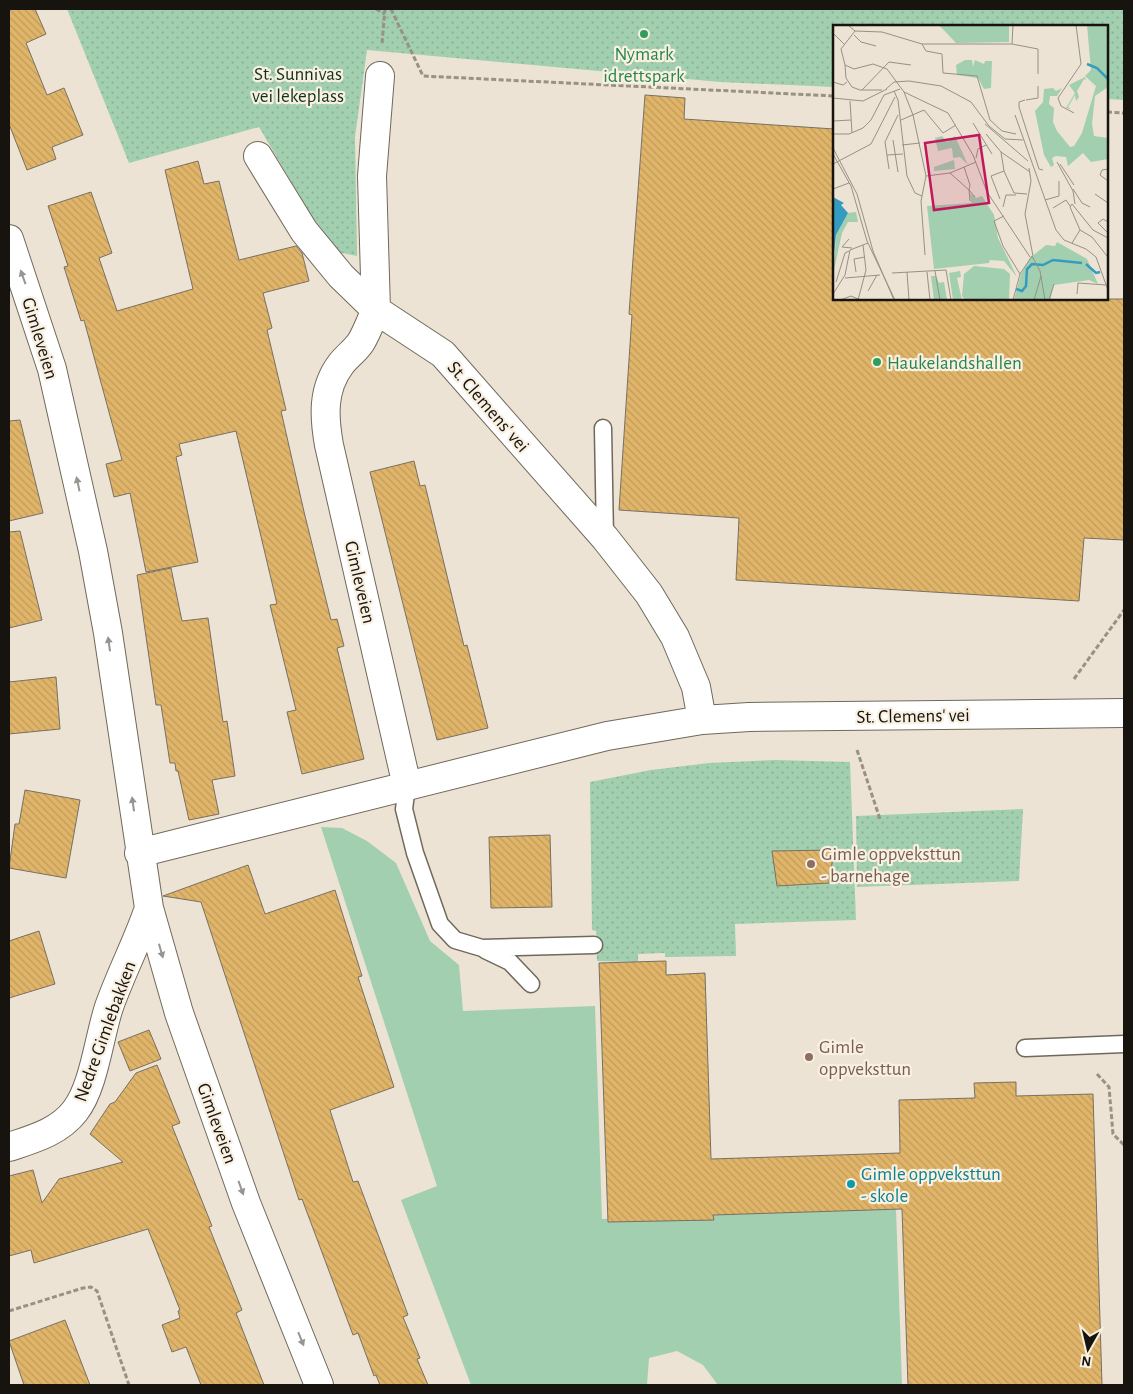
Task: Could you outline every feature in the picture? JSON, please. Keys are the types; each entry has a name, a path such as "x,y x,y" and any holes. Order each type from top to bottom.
{"street":[{"path":"376,310 372,176 380,76"},
{"path":"258,156 304,231 341,276 376,310"},
{"name":"Gimleveien","path":"9,239 52,369 93,550 108,633 139,853 149,908 178,1013 246,1203 319,1385"},
{"name":"St. Clemens' vei","path":"376,310 443,354 605,538 649,594 675,637 696,687 702,720"},
{"name":"Gimleveien","path":"376,310 360,344 340,365 332,379 325,399 325,419 407,786"},
{"name":"St. Clemens' vei","path":"407,786 607,736 702,720 749,717 1124,713"},
{"path":"139,853 407,786"},
{"name":"Nedre Gimlebakken","path":"9,1147 40,1136 62,1125 75,1111 89,1081 109,1006 136,945 149,908"}],"lane":[{"path":"603,428 605,538"},
{"path":"407,786 404,809 415,853 440,924 455,940 482,948 510,962 531,984"},
{"path":"482,948 594,945"},
{"path":"1025,1048 1124,1044"}],"path":[{"path":"376,9 385,14"},
{"path":"392,9 423,76 833,96"},
{"path":"1108,112 1124,113"},
{"path":"1071,682 1094,654 1124,610"},
{"path":"856,747 880,819"},
{"path":"1072,1046 1109,1087 1113,1134 1124,1144"},
{"path":"9,1311 91,1287 99,1296 129,1385"}],"green space":[{"name":"St. Sunnivas vei lekeplass","path":"67,9 1124,9 1124,100 1108,99 1108,25 833,25 833,87 720,82 367,50 355,137 357,256 332,251 259,127 129,163"},
{"path":"775,760 850,762 856,920 735,924 736,956 665,957 665,953 638,954 638,962 597,961 596,931 592,930 590,782 651,770 709,763"},
{"path":"1023,809 1019,881 857,887 856,816"},
{"path":"321,827 342,828 367,841 396,863 430,941 459,965 463,1011 595,1006 602,1219 896,1208 902,1385 718,1385 703,1365 677,1351 649,1358 647,1385 471,1385 401,1200 437,1186"}],"building":[{"path":"9,9 35,9 46,34 26,43 47,95 64,88 83,135 52,147 56,159 27,170 9,124"},
{"name":"Haukelandshallen","path":"645,95 685,98 684,119 833,129 833,300 1124,299 1124,540 1084,538 1079,601 736,580 739,518 619,510 632,315 629,314"},
{"path":"198,161 204,184 219,181 239,260 296,246 302,253 309,281 263,293 272,328 267,330 286,410 281,411 305,516 331,620 337,619 344,646 337,648 364,759 302,774 287,712 296,710 270,605 277,604 236,431 179,444 182,455 176,457 198,562 146,572 130,493 114,497 106,464 122,460 84,320 81,321 64,267 68,266 48,206 91,192 112,253 99,258 117,311 193,289 165,170"},
{"path":"20,420 43,513 9,521 9,421"},
{"path":"414,461 420,486 425,485 464,646 467,645 488,728 437,740 370,472"},
{"path":"20,531 42,620 9,628 9,532"},
{"path":"171,568 182,621 208,618 223,722 227,721 235,776 212,780 219,814 189,820 178,771 176,771 175,763 170,763 161,705 156,705 137,575"},
{"path":"56,677 60,729 9,734 9,682"},
{"path":"25,790 80,800 66,878 9,868 15,824 19,824"},
{"path":"550,835 552,907 491,908 489,837"},
{"path":"834,850 829,883 777,886 772,851"},
{"path":"248,865 265,914 335,890 362,976 358,977 394,1087 330,1110 353,1182 358,1181 408,1315 403,1317 420,1358 417,1359 428,1385 380,1385 376,1375 374,1376 358,1333 353,1335 302,1199 299,1200 201,902 163,896"},
{"path":"39,931 55,984 9,998 9,941"},
{"name":"Gimle oppveksttun - skole","path":"666,961 666,975 705,973 711,1159 900,1153 899,1100 975,1098 974,1083 1016,1082 1016,1096 1093,1094 1102,1385 908,1385 902,1209 713,1215 714,1220 608,1222 599,963"},
{"path":"149,1030 161,1059 130,1071 118,1042"},
{"path":"157,1065 180,1123 172,1126 212,1226 209,1227 242,1310 236,1313 264,1385 201,1385 186,1347 172,1352 162,1325 180,1318 178,1311 180,1310 148,1229 34,1263 31,1250 9,1256 9,1176 33,1170 42,1203 59,1179 123,1162 90,1134 110,1104 115,1102 136,1073"},
{"path":"65,1320 90,1385 24,1385 9,1341"}],"place":[{"name":"Nymark idrettspark","path":"644,34"},
{"name":"Haukelandshallen","path":"877,362"},
{"name":"Gimle oppveksttun - barnehage","path":"811,864"},
{"name":"Gimle oppveksttun","path":"809,1057"},
{"name":"Gimle oppveksttun - skole","path":"851,1184"}]}
